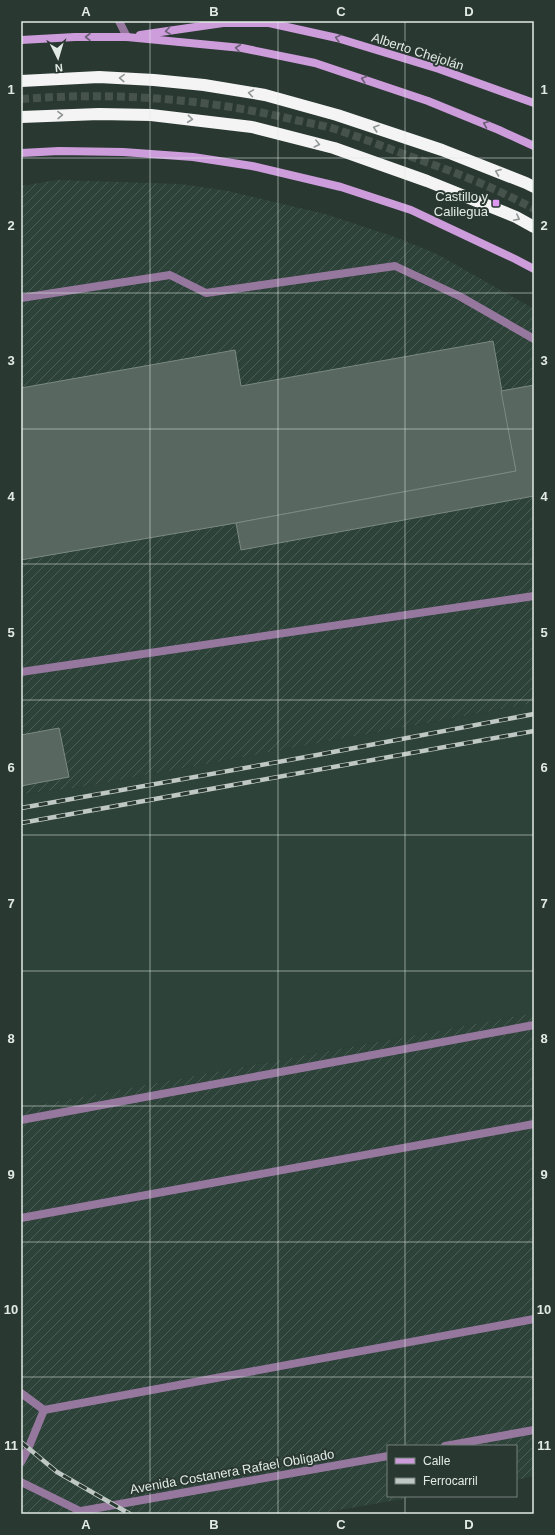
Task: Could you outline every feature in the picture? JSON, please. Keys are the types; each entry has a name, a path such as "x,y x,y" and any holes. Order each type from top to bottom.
{"highway":[{"path":"21,81 99,77 154,80 204,85 265,95 337,115 435,148 534,187"},
{"path":"21,117 99,114 151,115 252,127 341,150 435,184 516,217 534,227"}],"main road":[{"name":"Alberto Chejolán","path":"127,37 224,23 269,23 337,38 439,69 534,103"},
{"path":"21,40 75,37 127,37 242,48 315,63 428,101 534,146"},
{"path":"21,153 59,151 123,152 193,157 252,166 341,187 411,210 534,269"}],"street":[{"path":"119,21 127,37"},
{"path":"21,298 170,275 206,293 394,266 461,297 534,339"},
{"path":"21,672 534,596"},
{"path":"21,1120 534,1025"},
{"path":"21,1218 534,1124"},
{"path":"21,1393 44,1410 534,1319"},
{"path":"21,1462 44,1410"},
{"path":"451,1445 534,1430"},
{"name":"Avenida Costanera Rafael Obligado","path":"84,1513 387,1456"},
{"path":"21,1482 84,1513"}],"shaded area":[{"path":"57,180 181,184 228,191 325,214 392,236 435,253 534,309 534,703 82,787 21,794 21,186"},
{"path":"534,703 534,1013 21,1108 21,794 82,787"},
{"path":"534,1013 534,1476 517,1480 517,1445 387,1445 387,1497 414,1497 315,1514 21,1514 21,1108"}],"building":[{"path":"493,341 516,471 236,523 21,560 21,388 235,350 241,386"},
{"path":"534,385 534,496 241,550 236,523 516,471 501,391"},
{"path":"59,728 69,777 21,786 21,735"}],"tunnel":[{"path":"21,99 89,96 157,98 224,106 258,112 327,127 347,133 473,180 534,209"}],"railway":[{"path":"21,808 317,755 534,714"},
{"path":"21,823 534,731"},
{"path":"21,1442 57,1472 130,1514"}],"place":[{"name":"Castillo y Calilegua","path":"496,203"}]}
